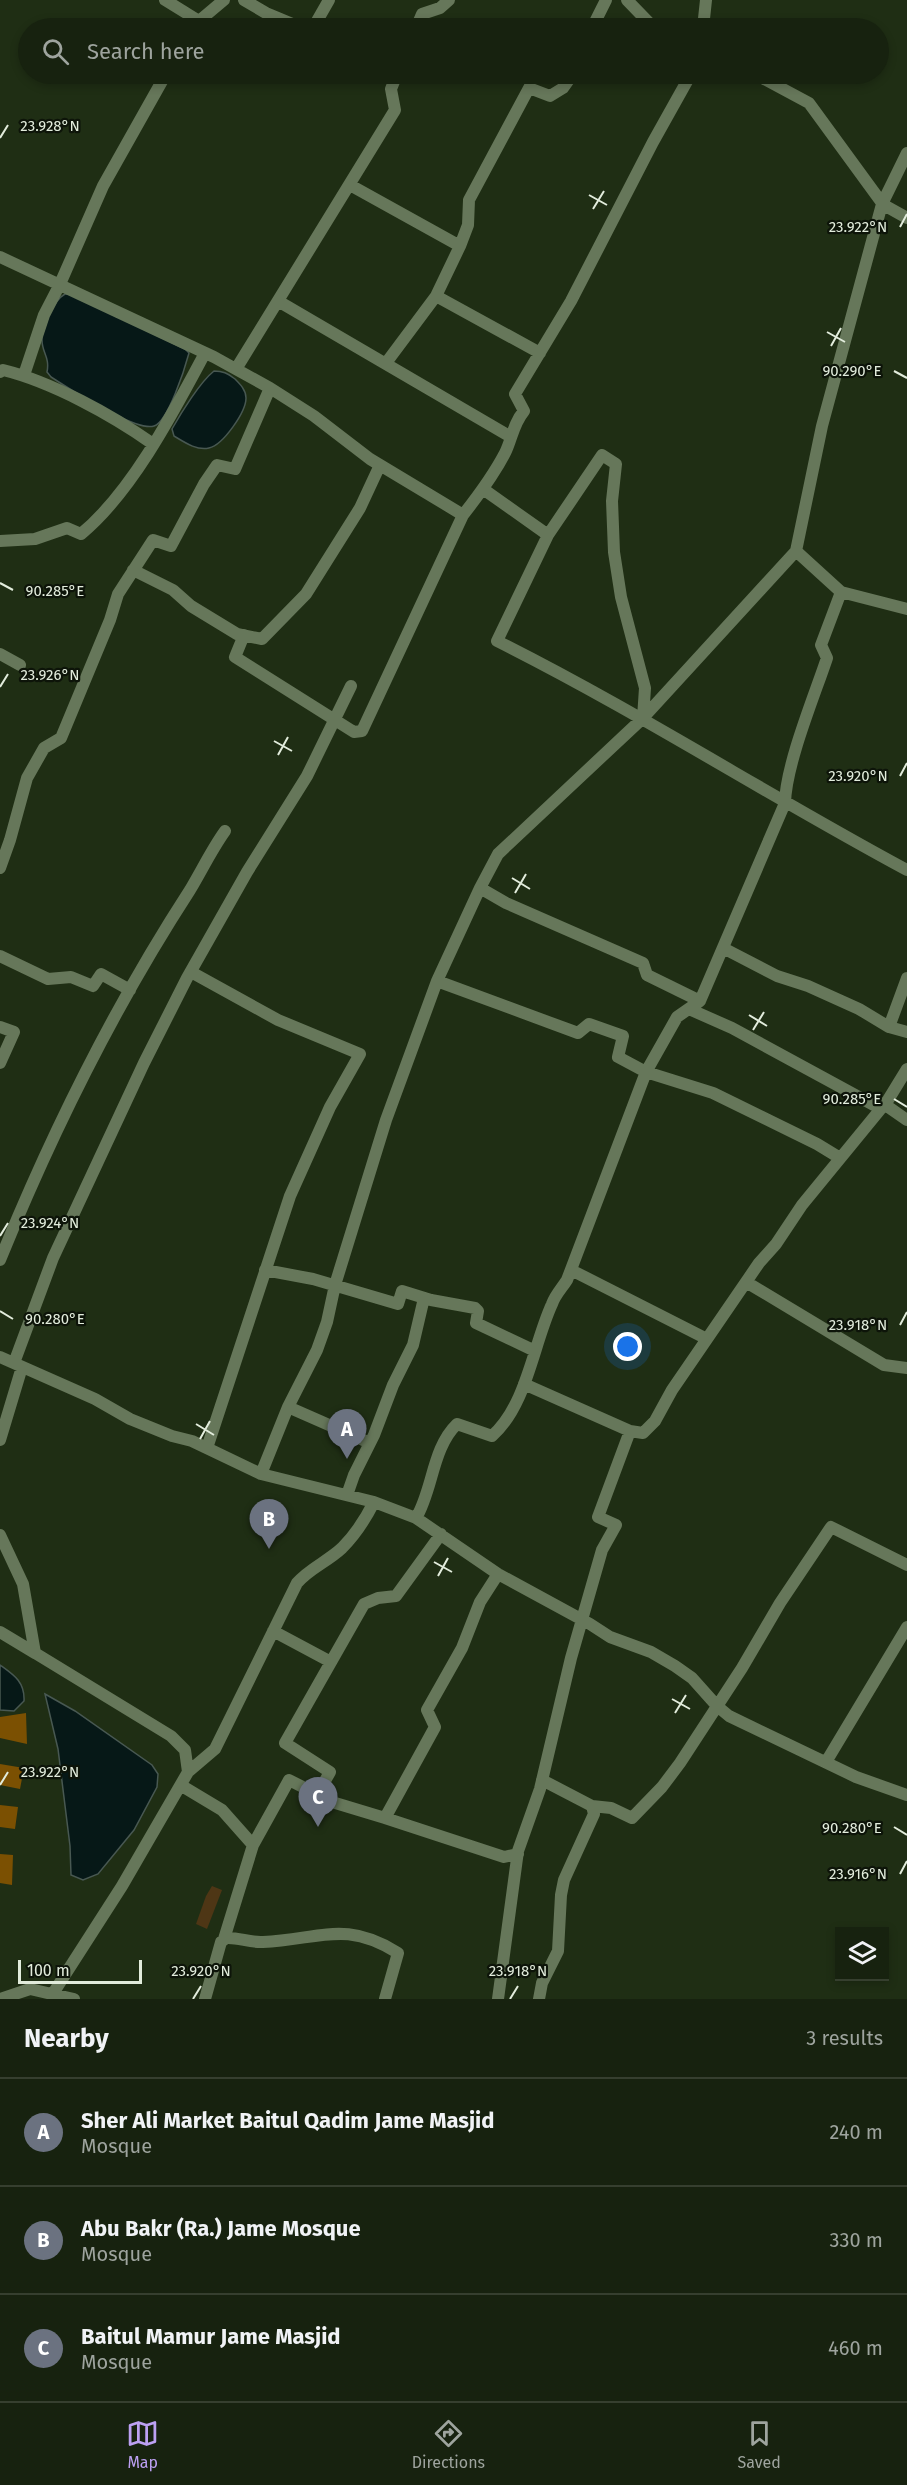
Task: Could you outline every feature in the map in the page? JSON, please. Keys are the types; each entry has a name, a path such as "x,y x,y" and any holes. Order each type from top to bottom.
{"street":[{"path":"165,0 188,18"},
{"path":"205,18 224,0"},
{"path":"244,0 278,18"},
{"path":"319,18 329,0"},
{"path":"420,18 422,14 440,9 448,0"},
{"path":"597,18 606,0"},
{"path":"627,0 644,18"},
{"path":"704,18 706,0"},
{"path":"24,375 44,315 103,186 160,84"},
{"path":"236,369 395,110 391,89 393,84"},
{"path":"386,363 436,296 468,225 469,200 529,88 550,96 566,84"},
{"path":"244,635 235,657 354,732 362,731 463,515 483,489 506,452 516,421 524,411 514,394 571,301 685,84"},
{"path":"774,84 809,103 882,204 907,218"},
{"path":"261,1474 288,1407 317,1350 327,1322 335,1285 386,1120 437,981 498,854 643,718 796,551 822,426 882,204 907,153"},
{"path":"350,185 460,246"},
{"path":"0,257 205,352 236,369 314,416 380,465 463,515"},
{"path":"436,296 540,353"},
{"path":"278,302 511,437"},
{"path":"0,541 35,539 68,528 81,534 118,494 153,444 205,352"},
{"path":"0,372 3,370 24,375 52,386 153,444"},
{"path":"0,868 27,778 44,748 61,738 110,620 118,594 153,540 171,546 204,484 217,465 235,469 270,388"},
{"path":"643,718 645,688 621,597 614,552 612,501 616,464 602,455 548,535 497,641 643,718 785,803 907,870"},
{"path":"133,570 173,590 190,606 217,623 244,635 262,639 301,600 360,508 380,465"},
{"path":"483,489 548,535"},
{"path":"796,551 841,592 907,609"},
{"path":"416,1518 423,1505 447,1433 457,1424 492,1436 502,1427 524,1384 552,1302 567,1280 646,1072 677,1017 700,1001 785,803 785,794 797,749 827,658 821,645 841,592"},
{"path":"0,654 20,665"},
{"path":"0,1440 18,1365 53,1258 103,1148 192,972 247,872 307,776 351,686"},
{"path":"0,1260 56,1128 158,939 225,831"},
{"path":"480,888 506,903 643,963 647,975 700,1001"},
{"path":"723,948 777,976 808,986 859,1009 889,1027 907,1032"},
{"path":"0,956 48,979 71,977 93,986 101,974 130,990"},
{"path":"192,972 278,1020 360,1054 330,1107 290,1196 207,1448"},
{"path":"889,1027 907,978"},
{"path":"437,981 578,1033 589,1024 623,1036 618,1057 646,1072 713,1094 817,1144 840,1158"},
{"path":"689,1009 732,1028 907,1120"},
{"path":"0,1027 14,1032 0,1063"},
{"path":"524,1384 630,1431 643,1433 655,1421 672,1390 746,1282 776,1244 802,1205 883,1107 907,1069"},
{"path":"266,1270 335,1285 398,1304 402,1290 424,1298 475,1308 478,1311 476,1323 535,1351"},
{"path":"571,1270 707,1339"},
{"path":"746,1282 884,1365 907,1368"},
{"path":"347,1495 393,1384 413,1345 424,1298"},
{"path":"0,1357 95,1399 130,1419 207,1448 261,1474 374,1502 416,1518 498,1574 610,1637 651,1652 675,1666 692,1678 729,1716 856,1777 907,1795"},
{"path":"288,1407 369,1443"},
{"path":"498,1999 518,1854 542,1780 602,1550 616,1525 598,1517 630,1431"},
{"path":"52,1997 188,1772 214,1749 297,1583 348,1542 374,1502"},
{"path":"542,1780 592,1806 611,1808 632,1818 662,1788 742,1668 780,1603 831,1527 907,1565"},
{"path":"317,1795 330,1772 285,1743 364,1604 378,1598 396,1596 441,1534"},
{"path":"0,1535 23,1584 35,1653"},
{"path":"385,1818 435,1727 427,1710 462,1648 480,1602 498,1574"},
{"path":"826,1762 907,1627"},
{"path":"273,1631 331,1662"},
{"path":"0,1632 171,1736 185,1750 188,1772"},
{"path":"205,1999 253,1845 289,1780 332,1802 504,1857 518,1854"},
{"path":"182,1785 222,1810 253,1845"},
{"path":"539,1999 542,1983 558,1952 564,1880 594,1814 592,1806"},
{"path":"224,1939 234,1937 259,1942 290,1941 318,1934 343,1933 382,1943 398,1953 385,1999"},
{"path":"0,1999 30,1989 52,1997 75,1999"}],"shaded area":[{"path":"65,294 71,294 189,353 170,405 165,415 154,426 133,422 102,408 51,377 47,372 42,335 53,308"},
{"path":"214,371 222,372 235,379 245,392 246,398 242,411 227,435 215,446 204,449 174,436 172,429 197,390"},
{"path":"0,1665 14,1676 23,1689 24,1701 14,1711 0,1710"},
{"path":"45,1694 75,1711 152,1765 158,1774 157,1787 134,1830 98,1874 83,1880 71,1875 70,1846 58,1749"},
{"path":"26,1713 27,1744 0,1738 0,1717"},
{"path":"0,1764 24,1768 20,1789 0,1785"},
{"path":"0,1805 18,1807 15,1829 0,1827"},
{"path":"0,1854 13,1855 12,1885 0,1883"},
{"path":"212,1886 222,1890 207,1929 196,1924"}],"place":[{"name":"Sher Ali Market Baitul Qadim Jame Masjid","path":"347,1459"},
{"name":"Abu Bakr (Ra.) Jame Mosque","path":"269,1549"},
{"name":"Baitul Mamur Jame Masjid","path":"318,1827"}]}
